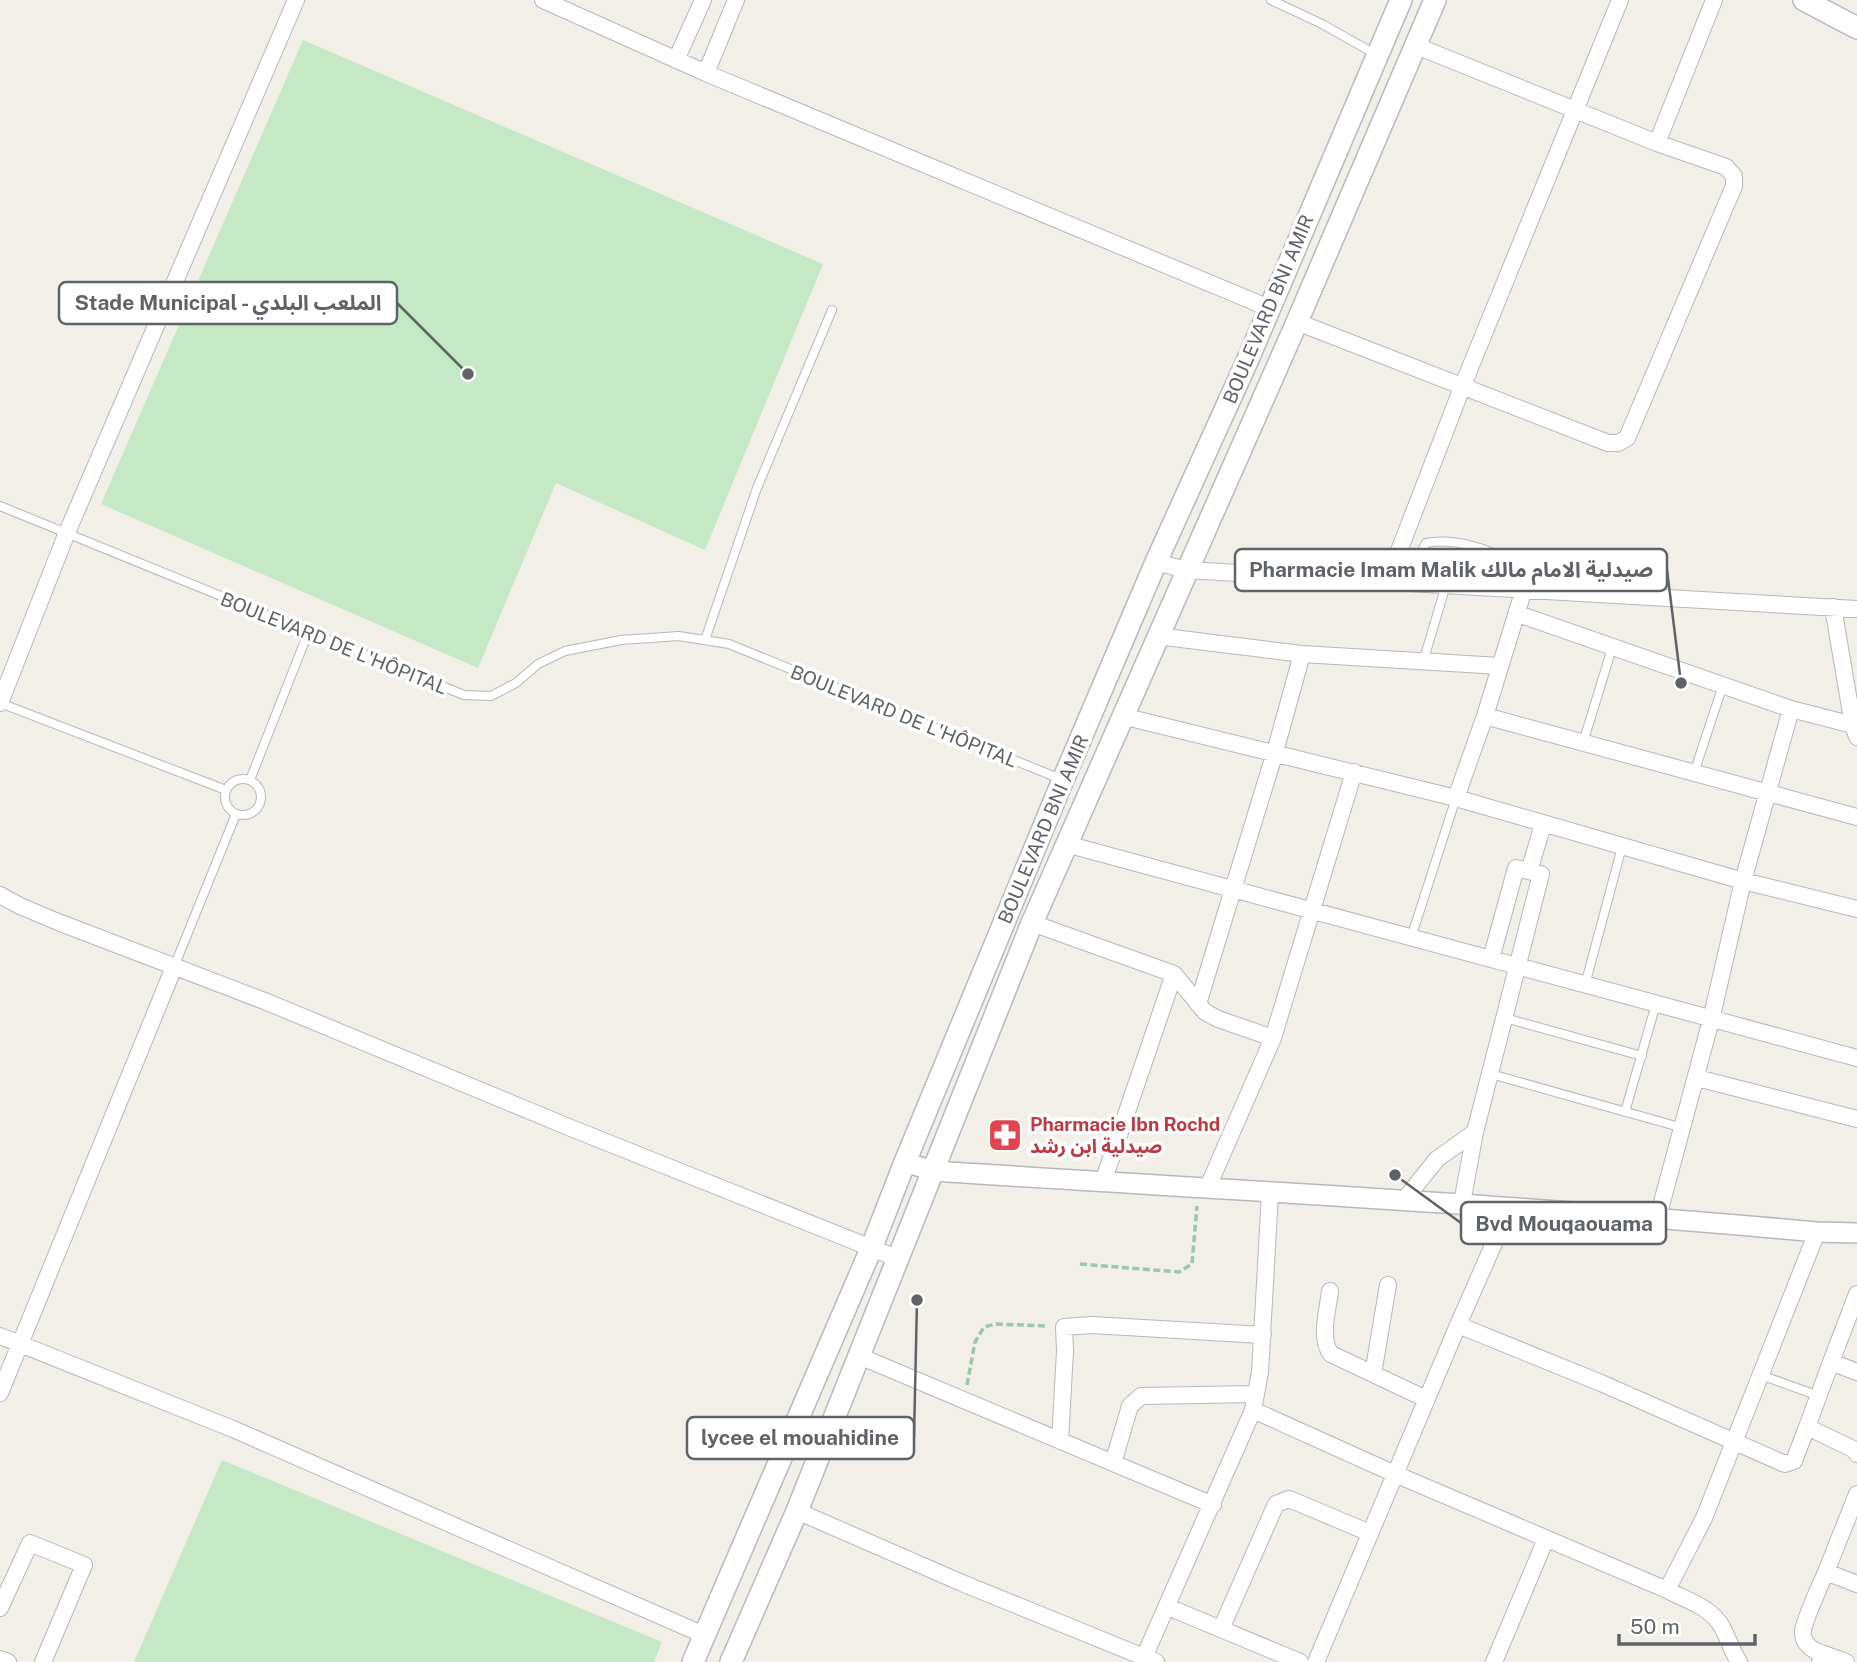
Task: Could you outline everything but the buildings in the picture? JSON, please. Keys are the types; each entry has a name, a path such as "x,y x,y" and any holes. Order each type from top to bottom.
{"main road":[{"name":"BOULEVARD BNI AMIR","path":"693,1662 871,1249 1063,780 1401,0"},
{"name":"BOULEVARD BNI AMIR","path":"731,1662 797,1511 1032,923 1435,0"},
{"path":"1804,0 1857,27"}],"street":[{"path":"0,703 66,535 296,0"},
{"path":"543,0 706,73 1269,309"},
{"path":"676,60 703,0"},
{"path":"706,73 736,0"},
{"path":"1387,582 1463,385 1620,0"},
{"path":"1657,144 1714,0"},
{"path":"1297,321 1608,443 1618,443 1627,438 1734,186 1734,176 1726,167 1657,144 1414,45"},
{"path":"1156,562 1186,570 1857,609"},
{"path":"1456,798 1518,614 1529,589"},
{"path":"1518,614 1855,731 1833,607"},
{"path":"1157,636 1301,654 1500,666"},
{"path":"1198,1003 1275,752 1301,654"},
{"path":"1658,1217 1697,1078 1743,881 1791,709"},
{"path":"1122,716 1456,798 1743,881 1857,909"},
{"path":"1485,716 1857,817"},
{"path":"1203,1189 1273,1038 1354,772"},
{"path":"1529,871 1543,825"},
{"path":"1066,844 1857,1058"},
{"path":"1462,1203 1475,1132 1541,874 1516,868 1491,959"},
{"path":"0,895 45,917 267,1002 571,1128 899,1259"},
{"path":"1032,923 1174,974 1205,1012 1217,1020 1273,1038"},
{"path":"0,1393 174,967"},
{"path":"1102,1182 1174,974"},
{"path":"1697,1078 1857,1119"},
{"path":"1404,1200 1437,1160 1475,1132"},
{"path":"905,1162 933,1171 1462,1203 1857,1233"},
{"path":"797,1511 1147,1660 1255,1402 1261,1372 1270,1193"},
{"path":"1316,1662 1510,1207"},
{"path":"1667,1590 1704,1518 1817,1232"},
{"path":"1373,1374 1388,1285"},
{"path":"1330,1291 1325,1347 1331,1354 1426,1399"},
{"path":"1458,1325 1601,1383 1735,1444 1790,1464 1794,1461 1855,1304"},
{"path":"1060,1441 1064,1327 1093,1325 1263,1335"},
{"path":"0,1336 233,1429 704,1635"},
{"path":"859,1356 1213,1505"},
{"path":"1831,1363 1857,1373"},
{"path":"1113,1463 1130,1406 1142,1396 1255,1402 1395,1474 1667,1590 1712,1614 1721,1624 1739,1662"},
{"path":"1807,1427 1853,1449 1857,1454"},
{"path":"1846,1662 1822,1658 1806,1643 1803,1631 1857,1494"},
{"path":"1221,1629 1276,1504 1282,1500 1289,1499 1370,1532"},
{"path":"1493,1662 1546,1539"},
{"path":"0,1608 4,1588 30,1543 84,1565 43,1662"},
{"path":"1826,1572 1857,1584"},
{"path":"1168,1606 1300,1662"},
{"path":"0,1659 8,1662"}],"lane":[{"path":"1271,0 1322,24 1377,55"},
{"path":"705,640 757,488 832,310"},
{"name":"BOULEVARD DE L'HÔPITAL","path":"0,506 464,695 491,696 516,683 538,664 565,651 633,639 679,636 729,644 1063,780"},
{"path":"1411,583 1426,543 1440,540 1474,546 1508,562 1529,589"},
{"path":"1423,662 1446,585"},
{"path":"250,780 308,633"},
{"path":"1583,743 1612,645"},
{"path":"1694,773 1723,685"},
{"path":"0,703 226,790"},
{"path":"236,780 250,780 260,790 260,804 250,814 236,814 226,804 226,790 236,780"},
{"path":"1411,937 1456,798"},
{"path":"174,967 236,814"},
{"path":"1585,985 1622,847"},
{"path":"1625,1111 1656,1004"},
{"path":"1505,1017 1642,1056"},
{"path":"1491,1074 1683,1128"},
{"path":"1761,1374 1819,1396"}],"path":[{"path":"1080,1264 1179,1272 1192,1264 1203,1189"},
{"path":"964,1400 975,1342 984,1327 996,1324 1064,1327"}],"green space":[{"path":"303,40 823,264 705,550 556,483 478,668 101,504"},
{"path":"222,1460 662,1642 654,1662 134,1662"}],"place":[{"name":"Stade Municipal - الملعب البلدي","path":"468,374"},
{"name":"Pharmacie Imam Malik صيدلية الامام مالك","path":"1681,683"},
{"name":"Pharmacie Ibn Rochd صيدلية ابن رشد","path":"1005,1135"},
{"name":"Bvd Mouqaouama","path":"1395,1175"},
{"name":"lycee el mouahidine","path":"917,1300"}]}
